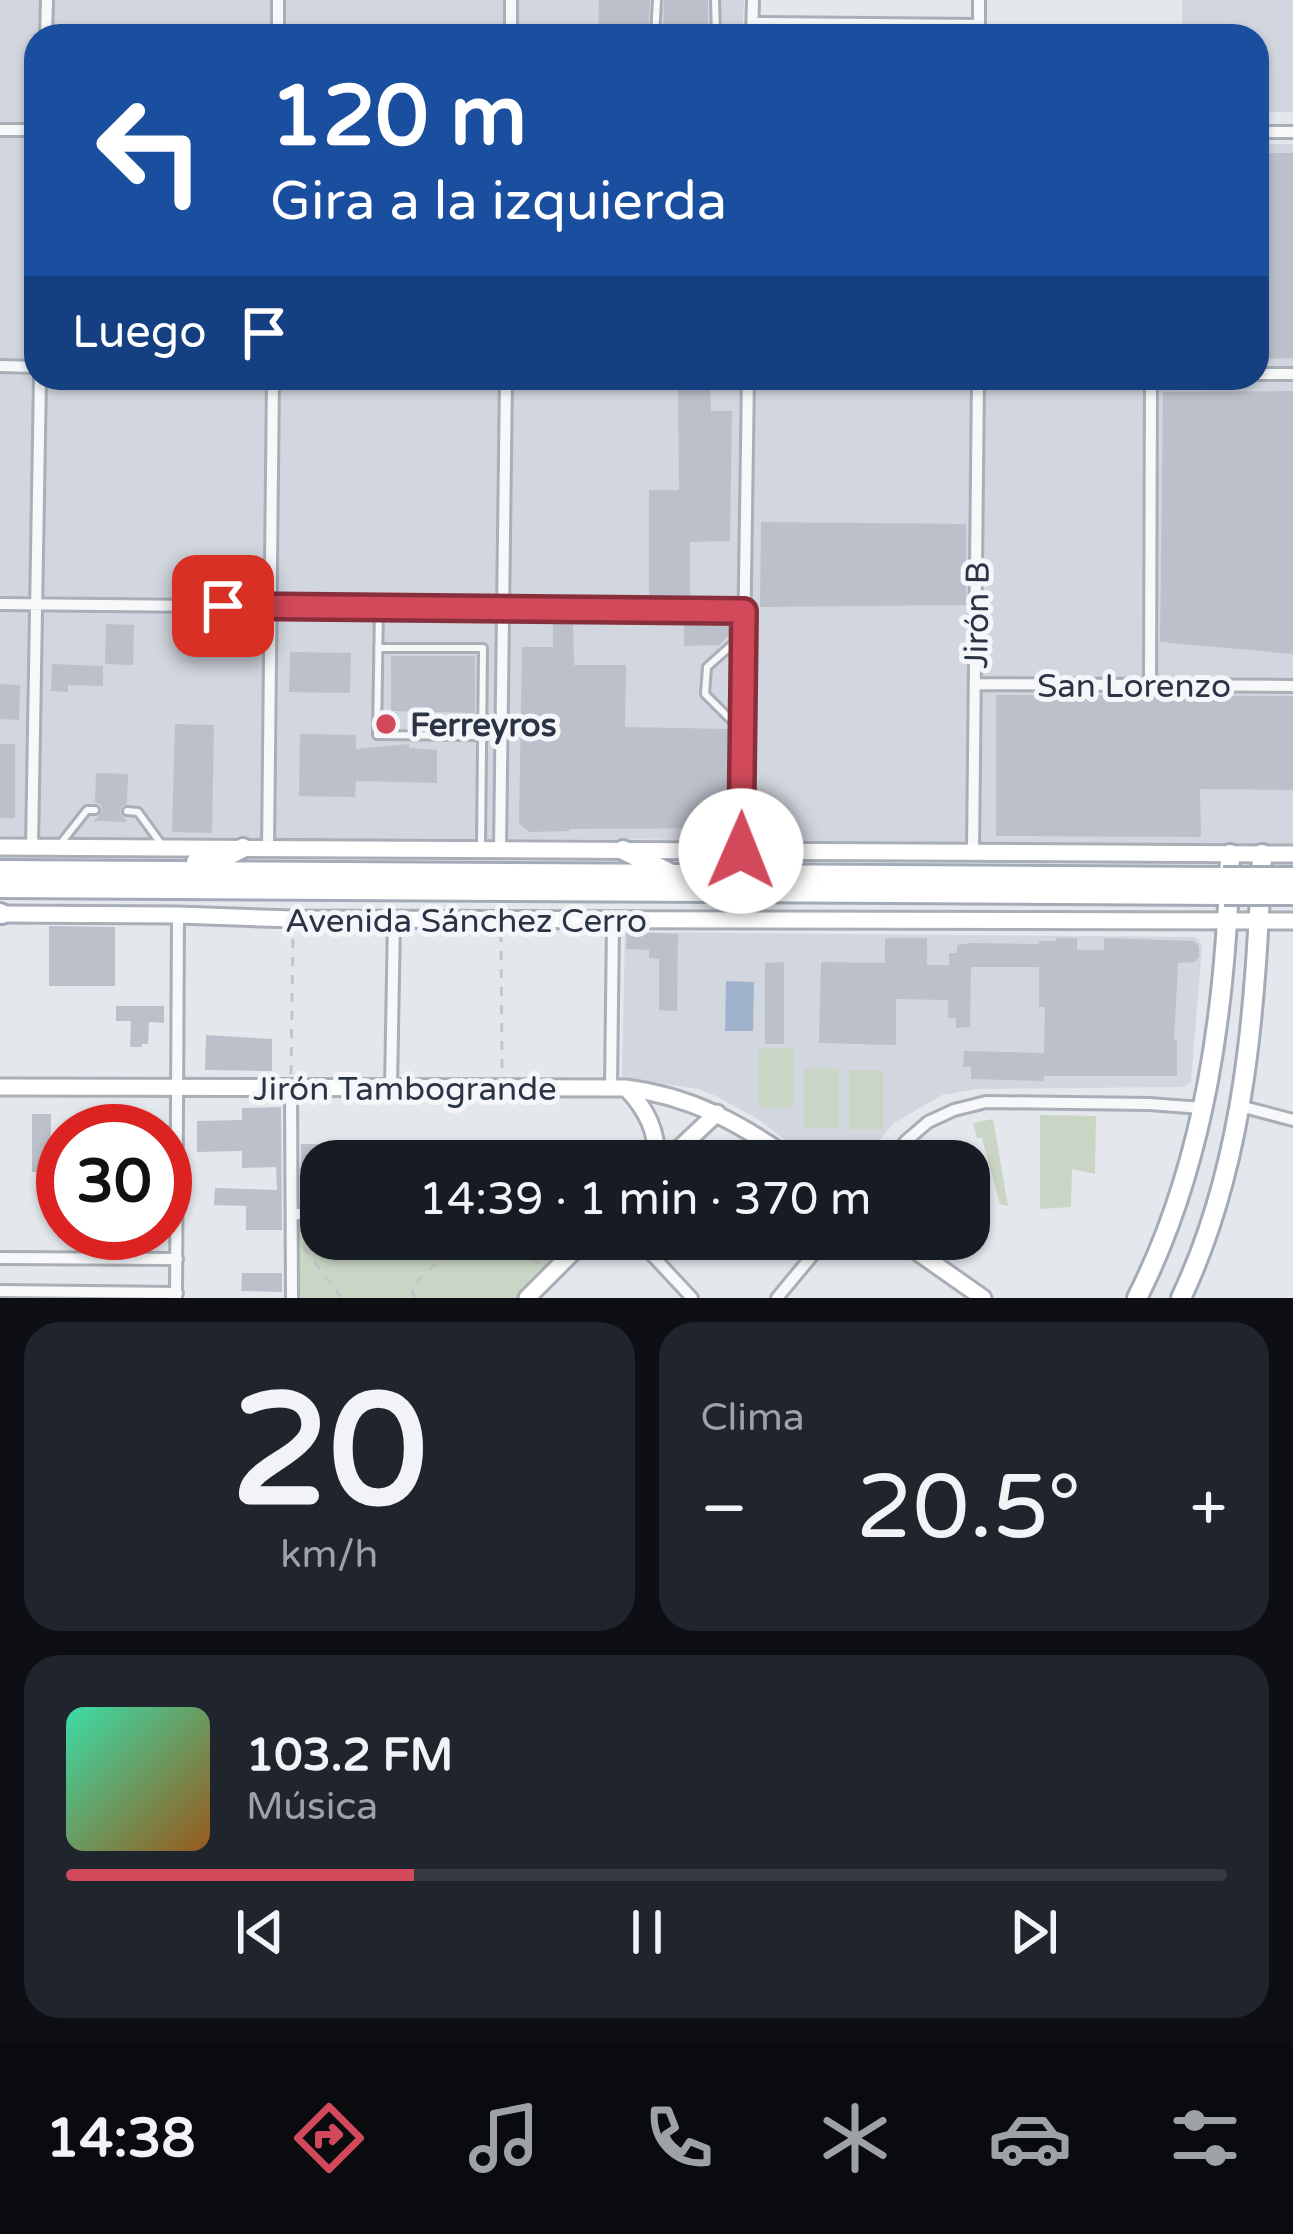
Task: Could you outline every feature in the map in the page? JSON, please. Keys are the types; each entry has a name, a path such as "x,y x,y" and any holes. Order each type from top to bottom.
{"main road":[{"path":"0,847 1293,854"},
{"path":"134,871 223,858 243,848"},
{"path":"623,850 675,875"},
{"path":"1137,1298 1167,1237 1202,1108 1228,920 1230,854"},
{"path":"1180,1298 1202,1254 1240,1106 1250,1042 1262,854"},
{"name":"Avenida Sánchez Cerro","path":"0,870 675,875 1223,886 1293,895"},
{"name":"Avenida Sánchez Cerro","path":"0,888 1223,886 1293,878"},
{"name":"Avenida Sánchez Cerro","path":"1,914 293,920 1293,921"},
{"name":"Jirón Tambogrande","path":"0,1087 619,1088 681,1099 717,1113 763,1140"},
{"path":"619,1088 646,1113 654,1140"},
{"path":"688,1140 717,1113"},
{"path":"526,1298 565,1260"},
{"path":"929,1260 982,1298"}],"street":[{"path":"32,847 40,390"},
{"path":"268,848 273,390"},
{"path":"500,850 506,390"},
{"path":"741,851 748,390"},
{"name":"Jirón B","path":"973,852 978,390"},
{"path":"1150,685 1151,390"},
{"path":"0,604 744,611"},
{"name":"San Lorenzo","path":"975,684 1293,686"},
{"path":"177,1104 178,915"},
{"path":"391,1088 394,919"},
{"path":"613,921 619,1088"},
{"path":"291,1087 292,1298"},
{"path":"907,1140 928,1122 986,1102 1202,1108"},
{"path":"1240,1106 1293,1120"},
{"path":"292,1214 300,1214"},
{"path":"0,1258 36,1258"},
{"path":"0,1291 176,1296 177,1260"},
{"path":"657,1260 692,1298"},
{"path":"777,1298 809,1260"}],"lane":[{"path":"379,608 377,735 482,736"},
{"path":"743,731 705,694 707,668 744,634"},
{"path":"378,648 483,648 481,849"},
{"path":"58,847 87,810 95,810"},
{"path":"127,811 138,812 164,848"}],"path":[{"path":"291,1087 293,920"},
{"path":"501,920 502,1088"},
{"path":"296,1238 342,1298"},
{"path":"414,1298 411,1287 441,1259 506,1254 530,1258 547,1268"}],"shaded area":[{"path":"0,0 744,0 743,24 24,24 24,390 1269,390 1269,144 1293,144 1293,855 775,840 0,837"},
{"path":"1182,0 1293,0 1293,112 1269,112 1269,24 1182,24"},
{"path":"625,932 1195,937 1202,945 1191,1082 1184,1087 977,1089 942,1095 894,1123 880,1140 785,1140 761,1121 699,1089 622,1077"}],"green space":[{"path":"759,1048 793,1048 793,1107 758,1107"},
{"path":"804,1069 838,1069 838,1128 804,1128"},
{"path":"849,1070 883,1070 883,1129 849,1129"},
{"path":"1040,1115 1096,1116 1095,1174 1072,1169 1071,1207 1040,1209"},
{"path":"993,1119 1008,1206 1000,1204 990,1167 990,1140 977,1138 973,1123"},
{"path":"292,1214 300,1214 300,1260 566,1260 527,1298 292,1298"}],"water":[{"path":"726,981 754,982 753,1031 725,1031"}],"building":[{"path":"599,0 650,0 649,24 598,24"},
{"path":"664,0 708,0 708,24 663,24"},
{"path":"1269,153 1293,153 1293,358 1269,359"},
{"path":"678,390 710,390 711,411 732,411 730,541 690,542 690,595 649,596 649,490 679,490"},
{"path":"1293,391 1293,654 1160,642 1163,392"},
{"path":"761,522 966,524 966,605 760,607"},
{"path":"573,621 574,665 626,665 625,727 728,729 727,828 529,832 519,823 522,647 553,647 553,622"},
{"path":"684,623 729,624 732,631 720,645 684,646"},
{"path":"106,624 134,625 133,665 105,664"},
{"path":"290,652 351,653 350,693 289,692"},
{"path":"391,656 475,656 475,713 391,711"},
{"path":"52,664 103,666 103,686 68,685 68,692 51,691"},
{"path":"0,684 20,685 19,720 0,719"},
{"path":"996,695 1293,696 1293,790 1200,789 1201,837 996,836"},
{"path":"175,724 214,725 212,833 172,832"},
{"path":"300,734 356,735 356,749 409,744 409,748 437,750 437,783 356,781 355,797 299,796"},
{"path":"0,744 15,744 15,818 0,818"},
{"path":"96,773 128,774 127,804 120,812 127,822 94,821 102,811 95,802"},
{"path":"49,926 115,927 115,986 49,986"},
{"path":"627,932 678,934 677,1011 659,1010 659,959 649,958 649,950 626,949"},
{"path":"885,938 927,938 927,965 949,965 949,953 957,953 957,945 971,943 1039,944 1077,938 1077,950 1104,950 1104,938 1194,941 1199,957 1178,963 1177,1076 971,1079 971,1067 963,1067 964,1051 1044,1053 1045,1007 1039,1007 1039,967 971,967 970,1027 956,1028 956,1018 948,1018 948,1000 896,999 896,1045 819,1043 821,962 885,963"},
{"path":"784,962 784,1044 765,1044 765,963"},
{"path":"116,1006 164,1006 164,1023 149,1022 148,1044 130,1047 131,1021 116,1021"},
{"path":"206,1035 272,1039 272,1071 205,1070"},
{"path":"281,1107 282,1230 246,1230 246,1206 214,1205 215,1188 277,1190 276,1167 242,1168 242,1151 197,1152 197,1121 242,1120 242,1108"},
{"path":"32,1114 36,1114 36,1172 32,1172"},
{"path":"242,1273 282,1273 282,1292 241,1291"}],"place":[{"name":"Ferreyros","path":"386,724"}],"route":[{"path":"223,606 744,611 741,851"}]}
